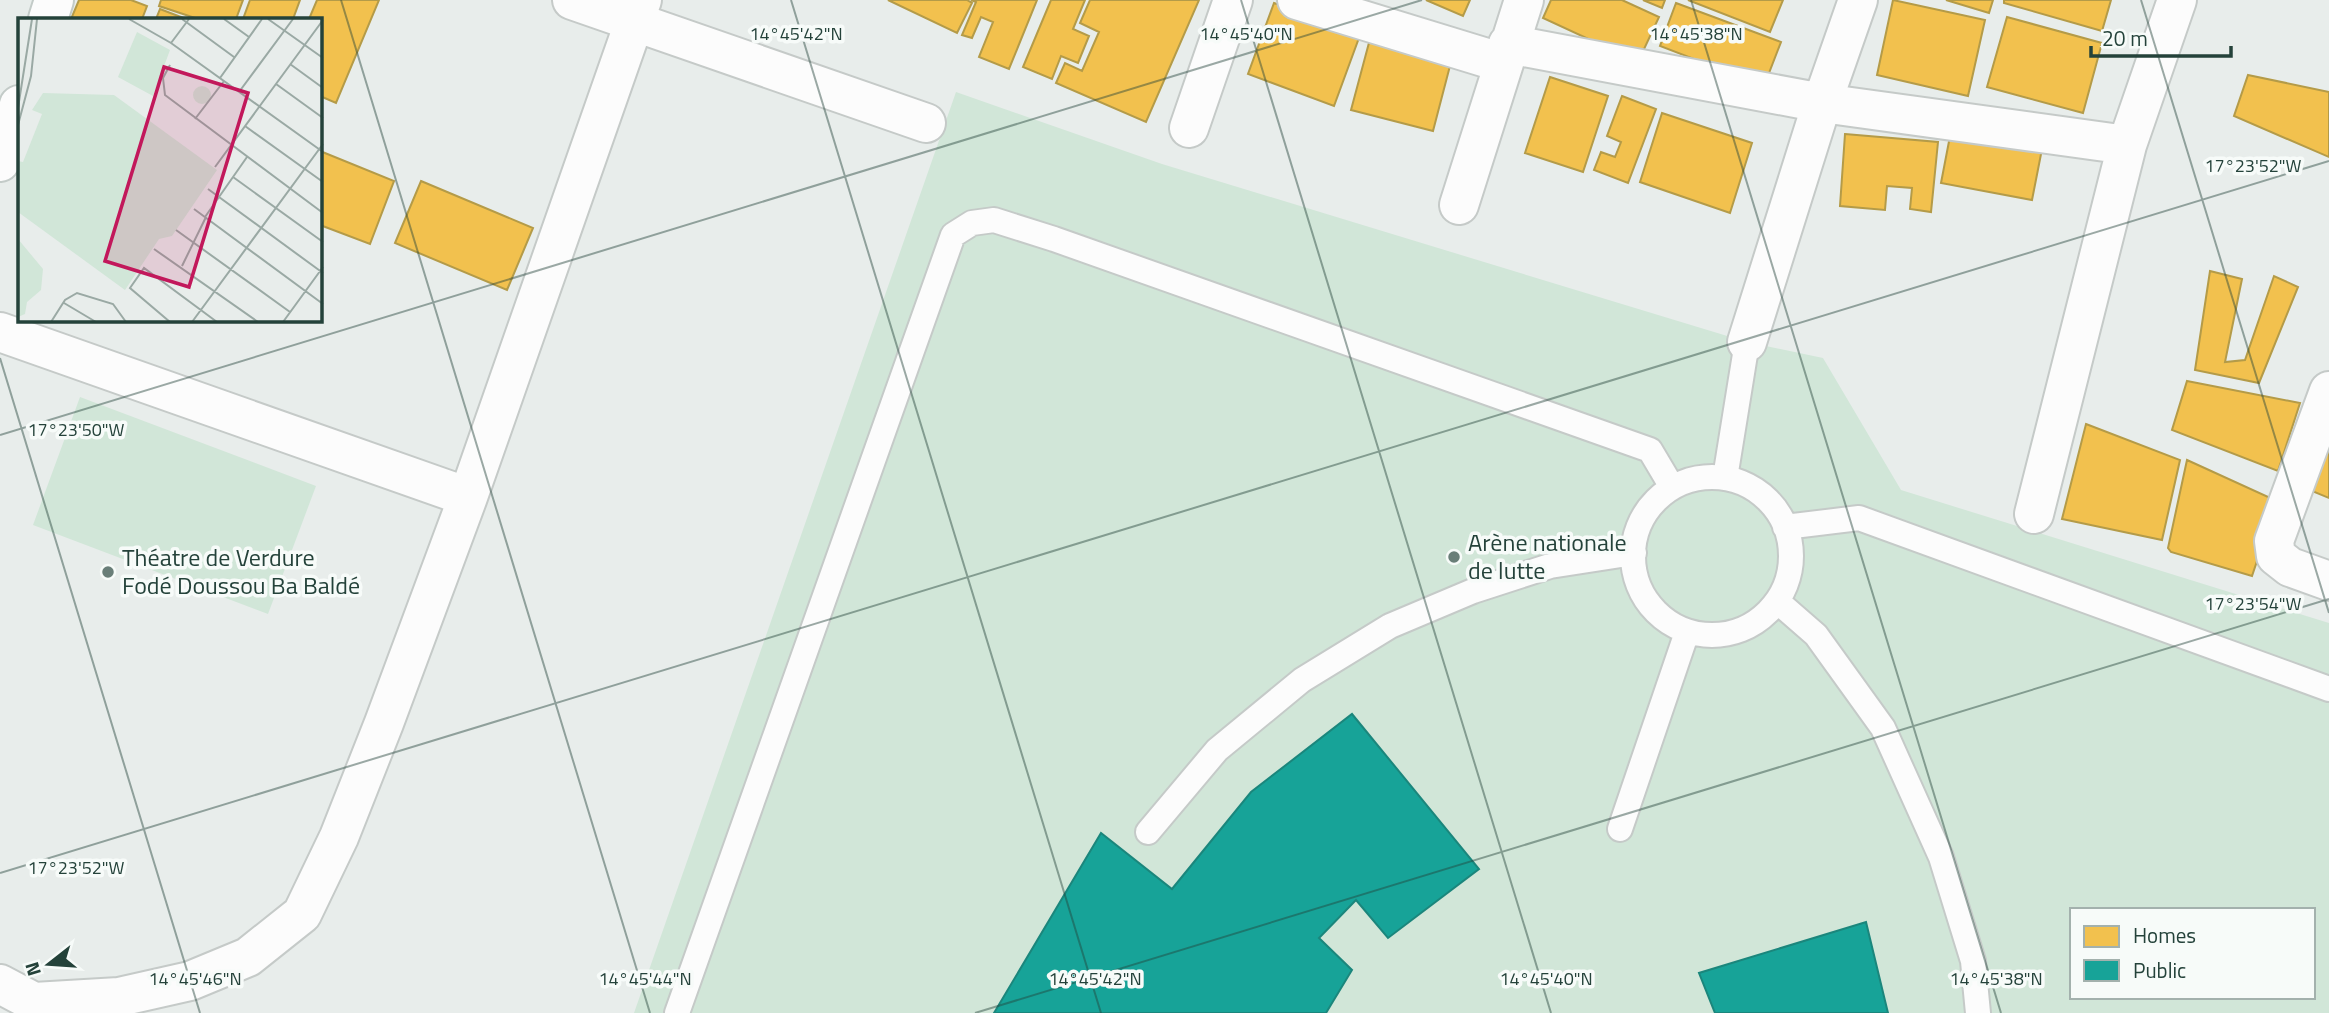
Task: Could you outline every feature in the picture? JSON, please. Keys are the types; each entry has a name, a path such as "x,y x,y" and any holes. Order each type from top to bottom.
{"street":[{"path":"48,18 54,0"},
{"path":"572,0 638,11 926,123"},
{"path":"1189,128 1233,0"},
{"path":"1297,0 1506,53 1822,103 2127,145"},
{"path":"1459,205 1524,0"},
{"path":"1747,342 1822,103 1858,0"},
{"path":"2034,514 2127,145 2177,0"},
{"path":"0,984 34,1002 119,997 178,983 248,957 302,914 344,825 384,723 468,496 638,11"},
{"path":"0,162 12,105"},
{"path":"0,332 468,496"},
{"path":"2329,391 2274,541 2276,556 2290,567 2329,581"}],"lane":[{"path":"677,1013 953,235 972,223 994,220 1054,239 1650,450 1672,487"},
{"path":"1725,478 1747,342"},
{"path":"1725,478 1758,491 1774,506 1786,527 1791,549 1790,571 1770,611 1752,625 1732,634 1709,636 1687,632 1667,621 1650,606 1639,586 1633,565 1634,541 1642,520 1655,501 1672,487 1693,479 1725,478"},
{"path":"1786,527 1859,518 2329,689"},
{"path":"1148,832 1217,750 1302,680 1390,626 1473,592 1550,566 1634,553"},
{"path":"1777,601 1816,635 1883,728 1941,857 1973,961 1978,1013"},
{"path":"1620,829 1687,632"}],"green space":[{"name":"Arène nationale de lutte","path":"956,92 1162,164 1747,342 1823,358 1901,490 2329,623 2329,1013 634,1013"},
{"path":"80,397 316,486 268,614 33,525"}],"building: Homes":[{"path":"79,0 131,0 147,6 142,18 71,18"},
{"path":"161,0 243,0 236,18 195,18 159,6"},
{"path":"250,0 300,0 293,18 243,18"},
{"path":"317,0 379,0 336,103 322,97 322,18 309,18"},
{"path":"888,0 967,0 972,3 957,33"},
{"path":"971,0 1037,0 1009,69 979,57 993,22 981,17 972,38 962,35 976,2"},
{"path":"1051,0 1085,0 1073,29 1089,36 1078,63 1061,56 1052,79 1023,67"},
{"path":"1090,0 1199,0 1146,122 1056,83 1065,63 1082,71 1099,32 1080,23"},
{"path":"1426,0 1470,0 1463,16"},
{"path":"1551,0 1622,0 1659,17 1638,62 1543,18"},
{"path":"1643,0 1665,0 1662,8"},
{"path":"1688,0 1783,0 1770,32"},
{"path":"1893,0 1985,20 1968,96 1877,75"},
{"path":"1946,0 1993,0 1989,13"},
{"path":"2004,0 2111,0 2102,31 2004,3"},
{"path":"1274,3 1360,35 1334,106 1248,74"},
{"path":"1676,3 1781,42 1764,86 1660,46"},
{"path":"160,9 183,18 156,18"},
{"path":"2007,17 2102,43 2083,113 1987,87"},
{"path":"1370,39 1451,62 1433,131 1351,110"},
{"path":"2248,75 2329,92 2329,157 2234,116"},
{"path":"1550,77 1608,96 1583,172 1525,153"},
{"path":"1622,96 1656,109 1628,183 1594,170 1601,152 1615,157 1621,142 1607,136"},
{"path":"1662,113 1752,143 1730,213 1640,182"},
{"path":"1951,131 2042,149 2032,200 1941,183"},
{"path":"1845,134 1938,142 1931,212 1910,209 1912,188 1887,186 1885,210 1840,206"},
{"path":"322,152 394,181 370,244 322,226"},
{"path":"421,181 533,228 507,290 395,243"},
{"path":"2210,271 2242,279 2225,362 2245,360 2274,276 2298,287 2259,383 2195,370"},
{"path":"2187,381 2300,403 2278,471 2172,430"},
{"path":"2086,424 2180,460 2162,540 2062,519"},
{"path":"2329,446 2329,498 2312,491"},
{"path":"2187,460 2277,501 2252,576 2171,552 2168,548"}],"building: Public":[{"path":"1352,714 1479,869 1388,938 1356,900 1319,938 1352,970 1326,1013 994,1013 1101,833 1172,889 1251,792"},
{"path":"1866,922 1888,1013 1715,1013 1699,973"}],"place":[{"name":"Arène nationale de lutte","path":"1454,557"},
{"name":"Théatre de Verdure Fodé Doussou Ba Baldé","path":"108,572"}]}
